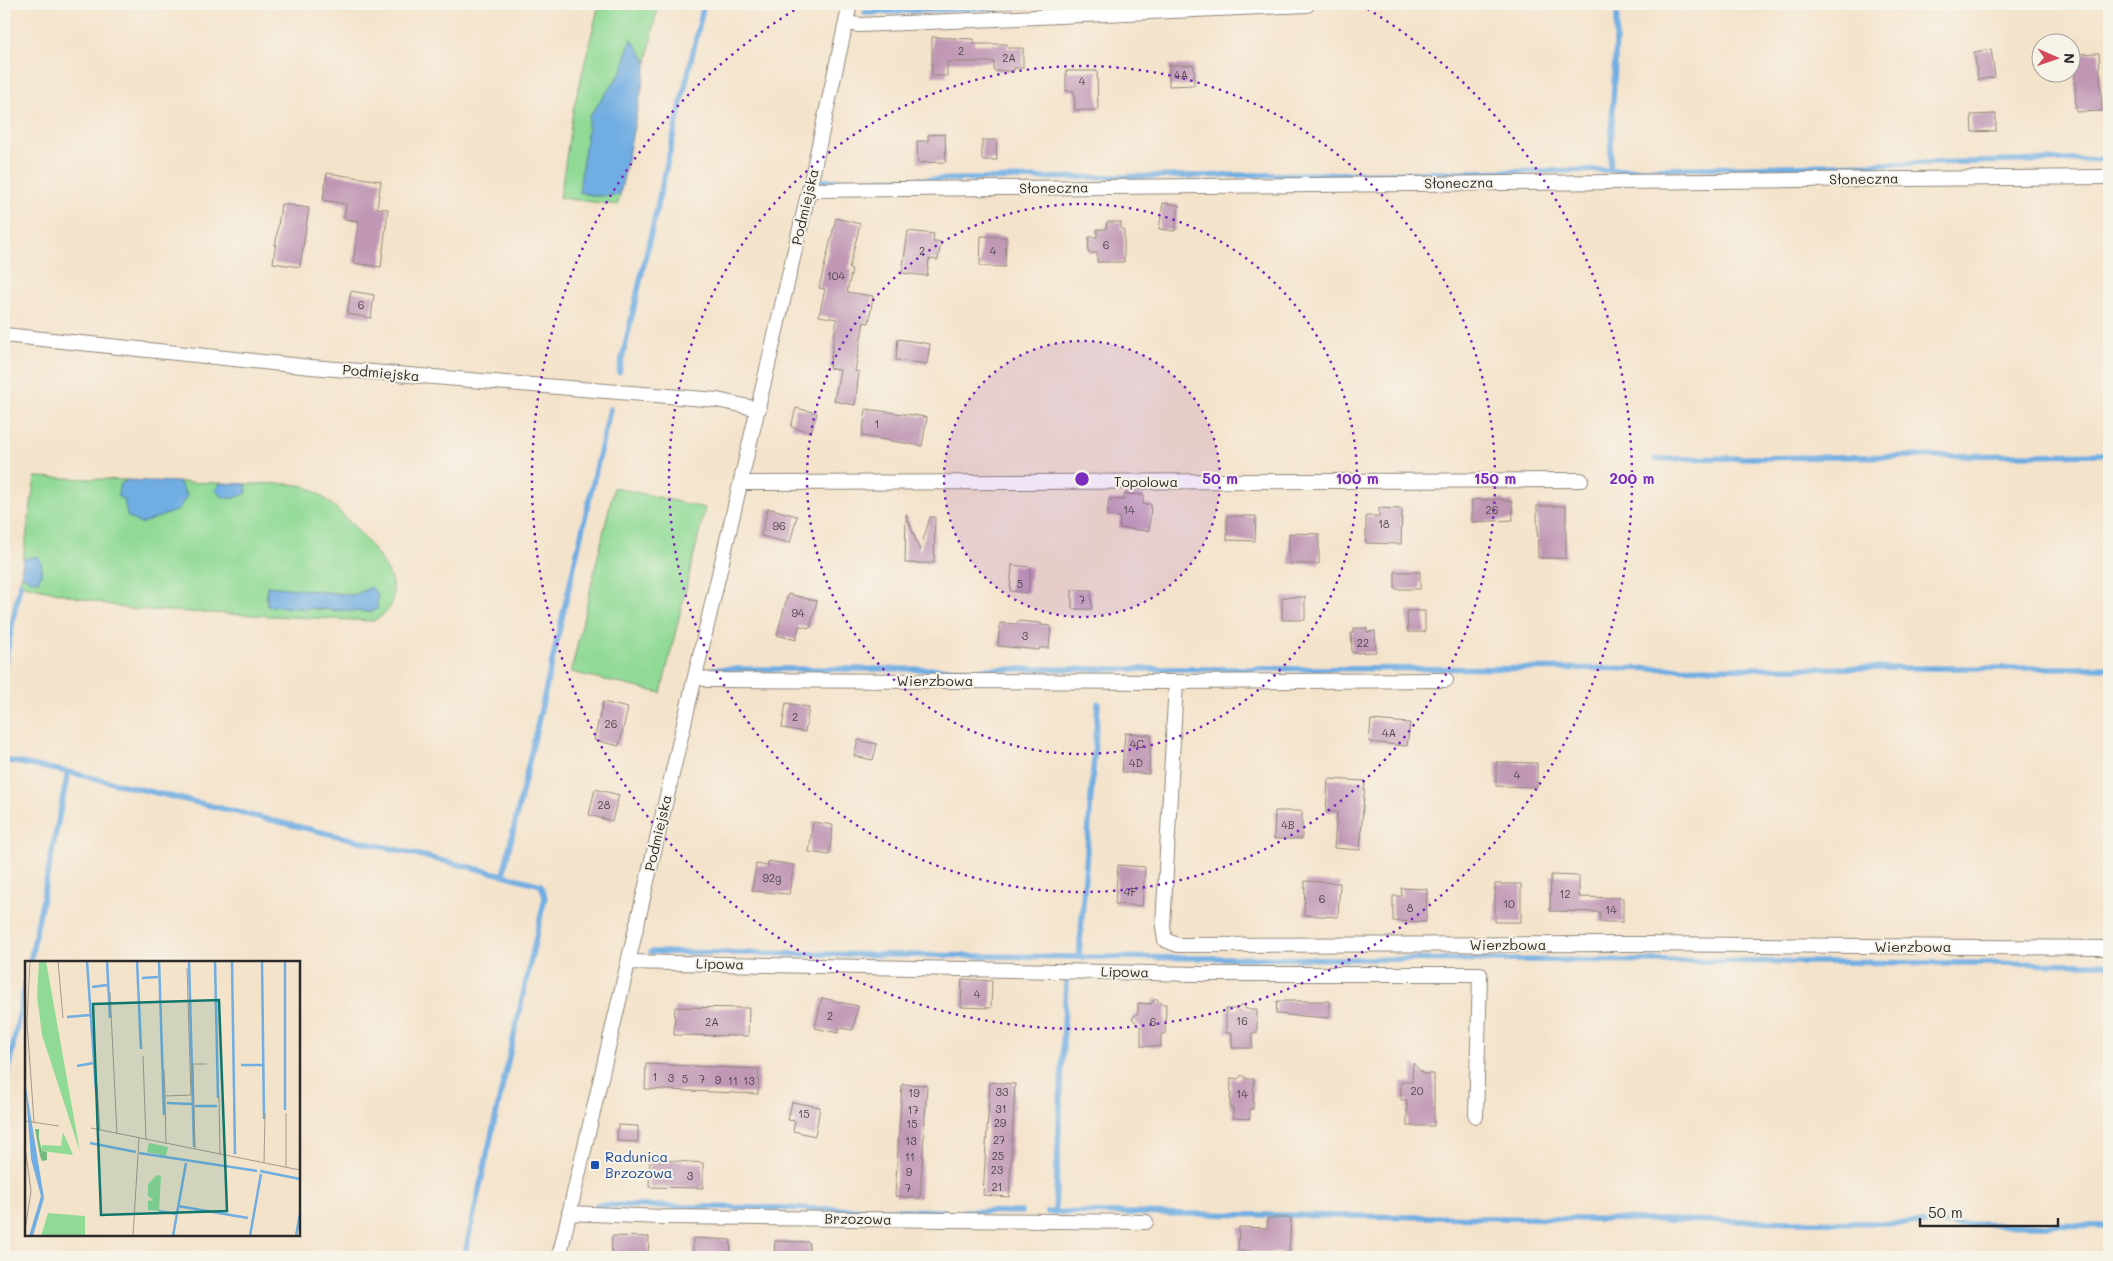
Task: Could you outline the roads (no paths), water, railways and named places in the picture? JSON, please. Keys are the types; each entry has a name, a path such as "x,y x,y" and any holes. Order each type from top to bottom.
{"street":[{"name":"Podmiejska","path":"559,1257 741,483 850,4"},
{"path":"846,23 860,25 1307,5"},
{"name":"Słoneczna","path":"809,190 2109,177"},
{"name":"Podmiejska","path":"4,335 301,366 716,400 758,409"},
{"name":"Topolowa","path":"741,483 1581,480"},
{"name":"Wierzbowa","path":"695,676 708,680 1176,682 1446,680"},
{"name":"Wierzbowa","path":"1176,682 1162,927 1166,940 1178,946 1648,944 2109,948"},
{"name":"Lipowa","path":"628,962 1196,974 1480,974 1476,1116"},
{"name":"Brzozowa","path":"569,1213 661,1217 1146,1222"}],"water":[{"path":"631,38 647,62 620,195 595,196 579,192 589,117 622,71"},
{"path":"127,480 179,482 187,496 178,510 140,524 127,516 124,500 117,496 120,485"},
{"path":"221,483 246,484 247,493 233,498 226,498 215,489"},
{"path":"38,556 42,569 38,581 30,580 21,575 23,559"},
{"path":"267,586 354,595 371,587 378,595 377,609 370,612 267,606"}],"waterway":[{"path":"619,372 704,4"},
{"path":"865,13 1069,4"},
{"path":"1610,170 1617,16"},
{"path":"823,181 1610,170 2109,159"},
{"path":"464,1257 545,897 541,885 503,875 610,409"},
{"path":"1655,459 2109,454"},
{"path":"4,666 20,584"},
{"path":"982,669 2109,668"},
{"path":"712,669 965,669"},
{"path":"1079,957 1098,703"},
{"path":"4,760 68,772 503,875"},
{"path":"30,961 68,772"},
{"path":"651,952 2109,964"},
{"path":"1055,1212 1066,982"},
{"path":"4,1091 25,985"},
{"path":"597,1205 944,1211"},
{"path":"964,1211 1021,1212"},
{"path":"1048,1212 2109,1226"}],"place":[{"name":"Radunica Brzozowa","path":"595,1165"}]}
